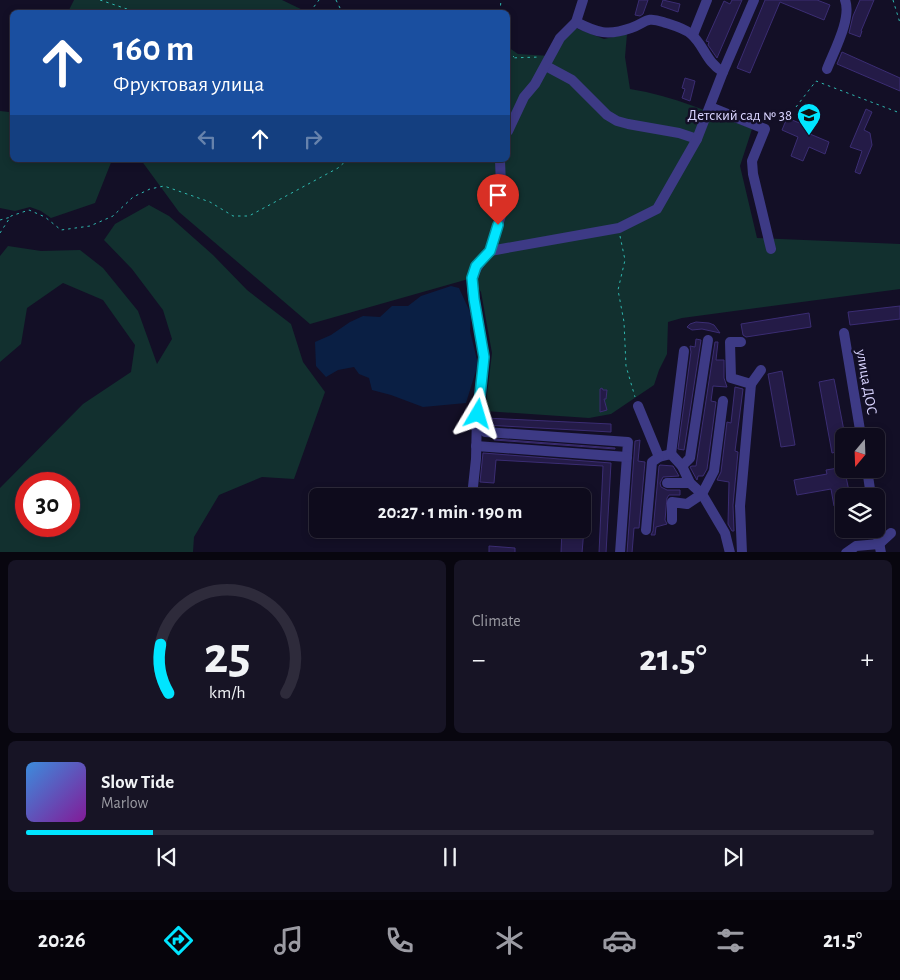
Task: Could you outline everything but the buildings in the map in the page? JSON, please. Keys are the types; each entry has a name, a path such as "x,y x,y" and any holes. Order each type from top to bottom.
{"street":[{"path":"510,128 524,97 546,66 560,38 576,22 583,0"},
{"path":"693,35 707,0"},
{"path":"490,251 619,228 657,209 697,139 754,0"},
{"path":"827,69 846,20 847,6 845,0"},
{"path":"576,22 594,31 608,33 632,28 648,19 661,21 693,35 714,66 723,72"},
{"path":"546,66 572,80 607,116 617,121 680,132 697,139"},
{"path":"710,107 765,129 752,161 752,168 771,249"},
{"path":"473,488 484,357 472,278 476,266 490,251 502,212 500,162"},
{"name":"улица ДОС","path":"844,333 860,428"},
{"path":"682,466 690,458 708,340"},
{"path":"742,342 730,342 731,378 751,384"},
{"path":"684,351 671,454 682,466 690,482 702,494 724,533 730,552"},
{"path":"742,552 740,506 751,384 762,370"},
{"path":"672,520 672,502 687,504 702,494 714,471 723,401"},
{"path":"638,406 659,457"},
{"path":"485,432 628,442 620,552"},
{"path":"476,446 627,458"},
{"path":"646,530 652,462 659,457 671,454"},
{"path":"667,484 690,482"},
{"path":"846,552 856,546 880,548 891,533"}],"path":[{"path":"100,0 130,10"},
{"path":"312,10 320,0"},
{"path":"893,0 900,23"},
{"path":"510,54 514,58"},
{"path":"510,58 533,59 551,56"},
{"path":"796,107 816,81 900,113"},
{"path":"0,220 29,210 45,217 61,230 71,230 90,226 113,216 133,197 150,189 164,186 210,202 233,216 249,216 338,168 346,162"},
{"path":"0,232 11,216"},
{"path":"619,228 625,260 618,290 624,322 626,366 638,406"}],"green space":[{"path":"74,0 282,0 303,10 69,10"},
{"path":"573,27 604,39 627,34 625,57 630,89 662,96 752,129 740,166 757,238 900,244 900,289 682,318 668,322 667,354 654,385 611,414 589,418 485,411 492,353 481,292 472,278 310,324 179,212 142,162 510,162 510,48 518,54 550,56"},
{"path":"10,110 10,162 111,162 95,203 51,218 41,211 30,207 15,211 0,208 0,111 9,112"},
{"path":"149,205 169,216 213,255 247,290 291,324 303,362 325,392 294,479 262,477 219,495 194,537 193,552 0,552 0,488 15,473 15,537 80,537 80,472 16,472 83,404 131,372 135,345 103,300 63,283 27,308 21,344 0,362 0,256 8,246 41,251 80,250 103,268 138,311 157,364 172,339 163,310 132,269 104,240 115,224"}],"water":[{"path":"451,286 459,288 471,314 470,331 478,364 466,403 423,407 372,390 369,378 359,374 354,367 338,370 326,377 316,366 315,342 363,316 380,317 392,306 408,306 421,296"}],"place":[{"name":"Детский сад № 38","path":"809,136"}],"route":[{"path":"478,414 484,357 472,289 472,278 476,266 490,251 498,225"}]}
